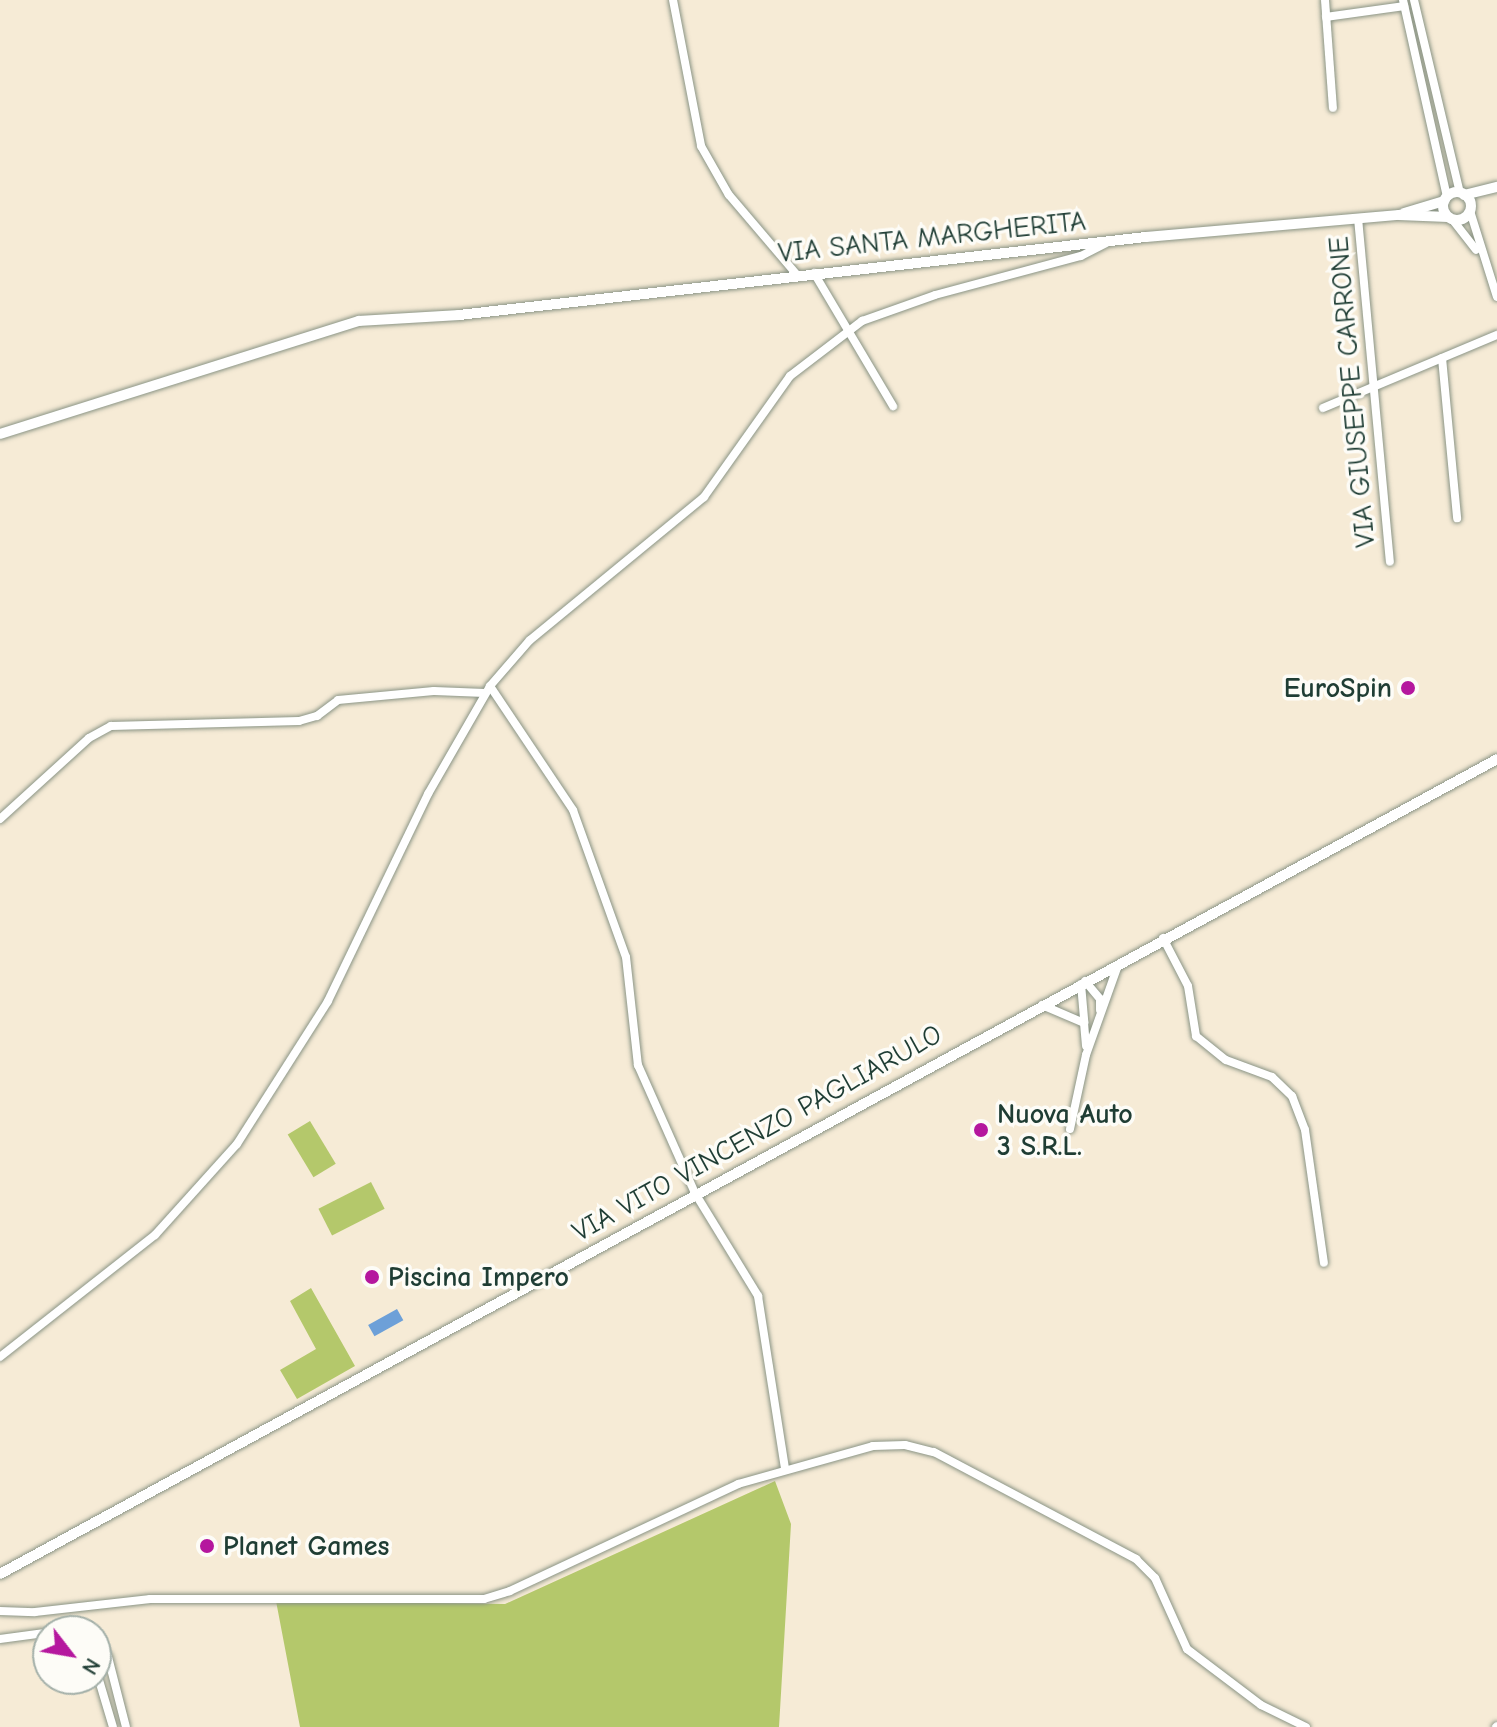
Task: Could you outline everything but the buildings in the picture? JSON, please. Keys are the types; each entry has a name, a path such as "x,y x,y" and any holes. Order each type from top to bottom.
{"street":[{"path":"673,0 701,146 729,195 797,275"},
{"path":"1325,0 1333,108"},
{"path":"1414,0 1462,194 1470,209 1481,257 1497,297"},
{"path":"1326,17 1403,3 1450,218 1481,257"},
{"path":"1462,194 1497,187"},
{"path":"1450,218 1464,218 1482,192"},
{"name":"VIA SANTA MARGHERITA","path":"1399,215 1462,194"},
{"name":"VIA SANTA MARGHERITA","path":"0,434 359,321 471,313 814,273 1358,218 1399,215 1450,218"},
{"name":"VIA GIUSEPPE CARRONE","path":"1358,218 1390,562"},
{"path":"0,1357 155,1235 237,1144 328,1001 421,808 488,689 530,640 704,497 774,393 803,363 850,328 935,295 1081,256 1108,242"},
{"path":"814,273 850,328 893,406"},
{"path":"1323,408 1497,335"},
{"path":"1442,358 1457,518"},
{"path":"0,819 79,747 111,726 299,721 317,716 338,700 488,689"},
{"path":"488,689 573,810 626,957 638,1065 695,1193 758,1296 785,1469"},
{"name":"VIA VITO VINCENZO PAGLIARULO","path":"0,1574 1162,937 1497,759"},
{"path":"1162,937 1188,986 1196,1036 1226,1060 1272,1077 1292,1096 1305,1130 1324,1263"},
{"path":"1070,1129 1086,1055 1120,961"},
{"path":"1083,982 1100,999 1101,1014"},
{"path":"1083,982 1086,1055"},
{"path":"1042,1005 1066,1011 1084,1023"},
{"path":"0,1611 35,1612 150,1599 484,1599 510,1591 738,1484 873,1446 905,1445 934,1452 1136,1559 1155,1578 1187,1649 1261,1705 1306,1727"},
{"path":"0,1639 32,1635"},
{"path":"112,1673 126,1727"},
{"path":"103,1695 113,1727"}],"green space":[{"path":"310,1121 336,1164 313,1177 288,1134"},
{"path":"371,1182 385,1209 332,1236 318,1209"},
{"path":"311,1288 355,1366 297,1399 280,1370 316,1349 290,1301"},
{"path":"775,1481 791,1524 779,1727 300,1727 276,1601 505,1604"}],"water":[{"path":"397,1309 403,1320 374,1336 368,1325"}],"place":[{"name":"EuroSpin","path":"1408,688"},
{"name":"Nuova Auto 3 S.R.L.","path":"981,1130"},
{"name":"Piscina Impero","path":"372,1277"},
{"name":"Planet Games","path":"207,1546"}]}
